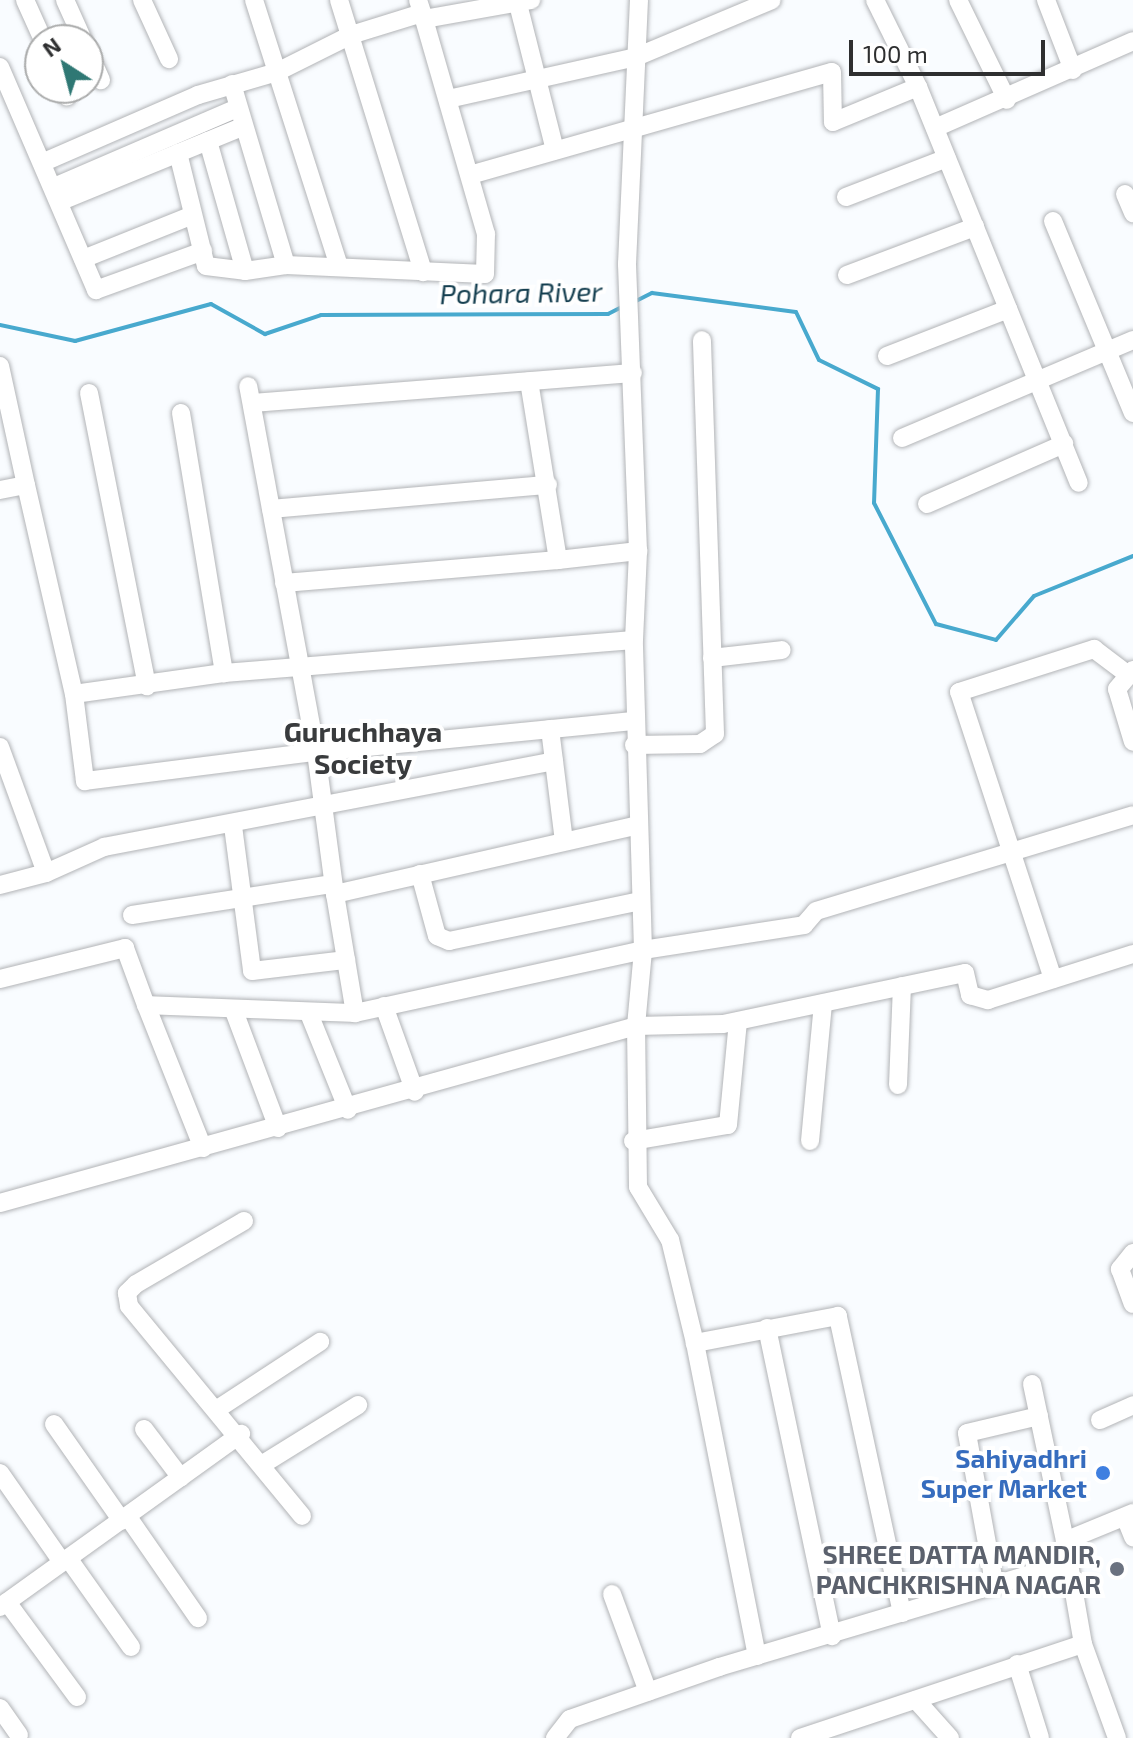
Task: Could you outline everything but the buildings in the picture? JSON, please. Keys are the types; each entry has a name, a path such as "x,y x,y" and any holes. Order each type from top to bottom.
{"street":[{"path":"25,0 36,24"},
{"path":"65,0 76,24"},
{"path":"142,0 169,59"},
{"path":"254,0 339,267"},
{"path":"339,0 423,272"},
{"path":"639,0 627,264 638,551 633,721 643,950 636,1026 633,1141 638,1187 670,1240 695,1343 757,1656"},
{"path":"448,99 536,76 636,57 772,0"},
{"path":"875,0 918,87 1079,483"},
{"path":"958,0 1007,100"},
{"path":"1046,0 1073,70"},
{"path":"44,162 232,84 277,72 351,35 421,11 522,1 536,76 555,150"},
{"path":"178,153 206,266 245,271 286,265 485,274 486,234 421,11"},
{"path":"935,128 1007,100 1133,41"},
{"path":"0,67 44,162 96,290 203,251"},
{"path":"470,175 555,150 633,133 832,72 833,122 918,87"},
{"path":"232,84 242,127 286,265"},
{"path":"56,195 237,108"},
{"path":"56,195 178,153 242,127"},
{"path":"208,141 245,271"},
{"path":"846,197 947,158"},
{"path":"1125,194 1133,213"},
{"path":"83,259 193,215"},
{"path":"1053,221 1133,413"},
{"path":"847,275 975,227"},
{"path":"887,356 1008,309"},
{"path":"634,745 700,744 715,734 702,340"},
{"path":"902,438 1133,340"},
{"path":"0,366 74,694 85,781 316,752 633,721"},
{"path":"355,1013 334,889 316,752 250,394 633,373"},
{"path":"529,381 558,560"},
{"path":"89,393 147,686"},
{"path":"181,413 224,673"},
{"path":"927,504 1064,444"},
{"path":"0,490 26,485"},
{"path":"271,509 548,485"},
{"path":"284,583 638,551"},
{"path":"74,694 224,673 634,640"},
{"path":"1053,979 959,692 1094,649 1130,672 1117,689 1133,742"},
{"path":"712,658 782,650"},
{"path":"550,729 564,841"},
{"path":"0,747 46,873"},
{"path":"0,885 46,873 104,847 233,826 554,761"},
{"path":"146,1005 310,1016 355,1013 643,950 804,925 816,911 1133,815"},
{"path":"132,915 334,889 420,874 638,825"},
{"path":"233,826 252,971 346,960"},
{"path":"420,874 437,936 449,941 640,901"},
{"path":"0,979 125,948 203,1148"},
{"path":"0,1202 415,1092 636,1026 738,1021 965,973 977,1001 1133,954"},
{"path":"898,1085 902,986"},
{"path":"810,1141 823,1004"},
{"path":"384,1006 415,1092"},
{"path":"234,1011 278,1128"},
{"path":"310,1016 348,1110"},
{"path":"633,1141 719,1133 728,1125 738,1021"},
{"path":"244,1221 127,1293 129,1306 241,1434 302,1516"},
{"path":"1133,1253 1120,1269 1133,1304"},
{"path":"695,1343 830,1314 841,1321 902,1613"},
{"path":"767,1328 832,1636"},
{"path":"219,1408 320,1342"},
{"path":"1032,1384 1083,1644 1117,1738"},
{"path":"263,1464 358,1405"},
{"path":"1100,1420 1133,1405"},
{"path":"994,1582 967,1433 1039,1416"},
{"path":"54,1424 198,1618"},
{"path":"144,1429 181,1478"},
{"path":"77,1697 2,1605 241,1434"},
{"path":"0,1473 131,1647"},
{"path":"1065,1541 1129,1515 1133,1537"},
{"path":"555,1738 570,1719 648,1692 994,1582 1068,1563"},
{"path":"612,1594 648,1692"},
{"path":"803,1738 1083,1644"},
{"path":"1017,1664 1040,1738"},
{"path":"916,1700 950,1738"},
{"path":"0,1708 19,1735"}],"waterway":[{"name":"Pohara River","path":"634,302 652,293 796,312 819,360 878,389 874,503 936,624 996,640 1034,596 1133,556"},
{"name":"Pohara River","path":"0,325 75,341 211,304 265,334 321,315 608,314 622,307"}],"place":[{"name":"Sahiyadhri Super Market","path":"1103,1473"},
{"name":"SHREE DATTA MANDIR, PANCHKRISHNA NAGAR","path":"1117,1569"}],"district":[{"name":"Guruchhaya Society","path":"363,747"}]}
